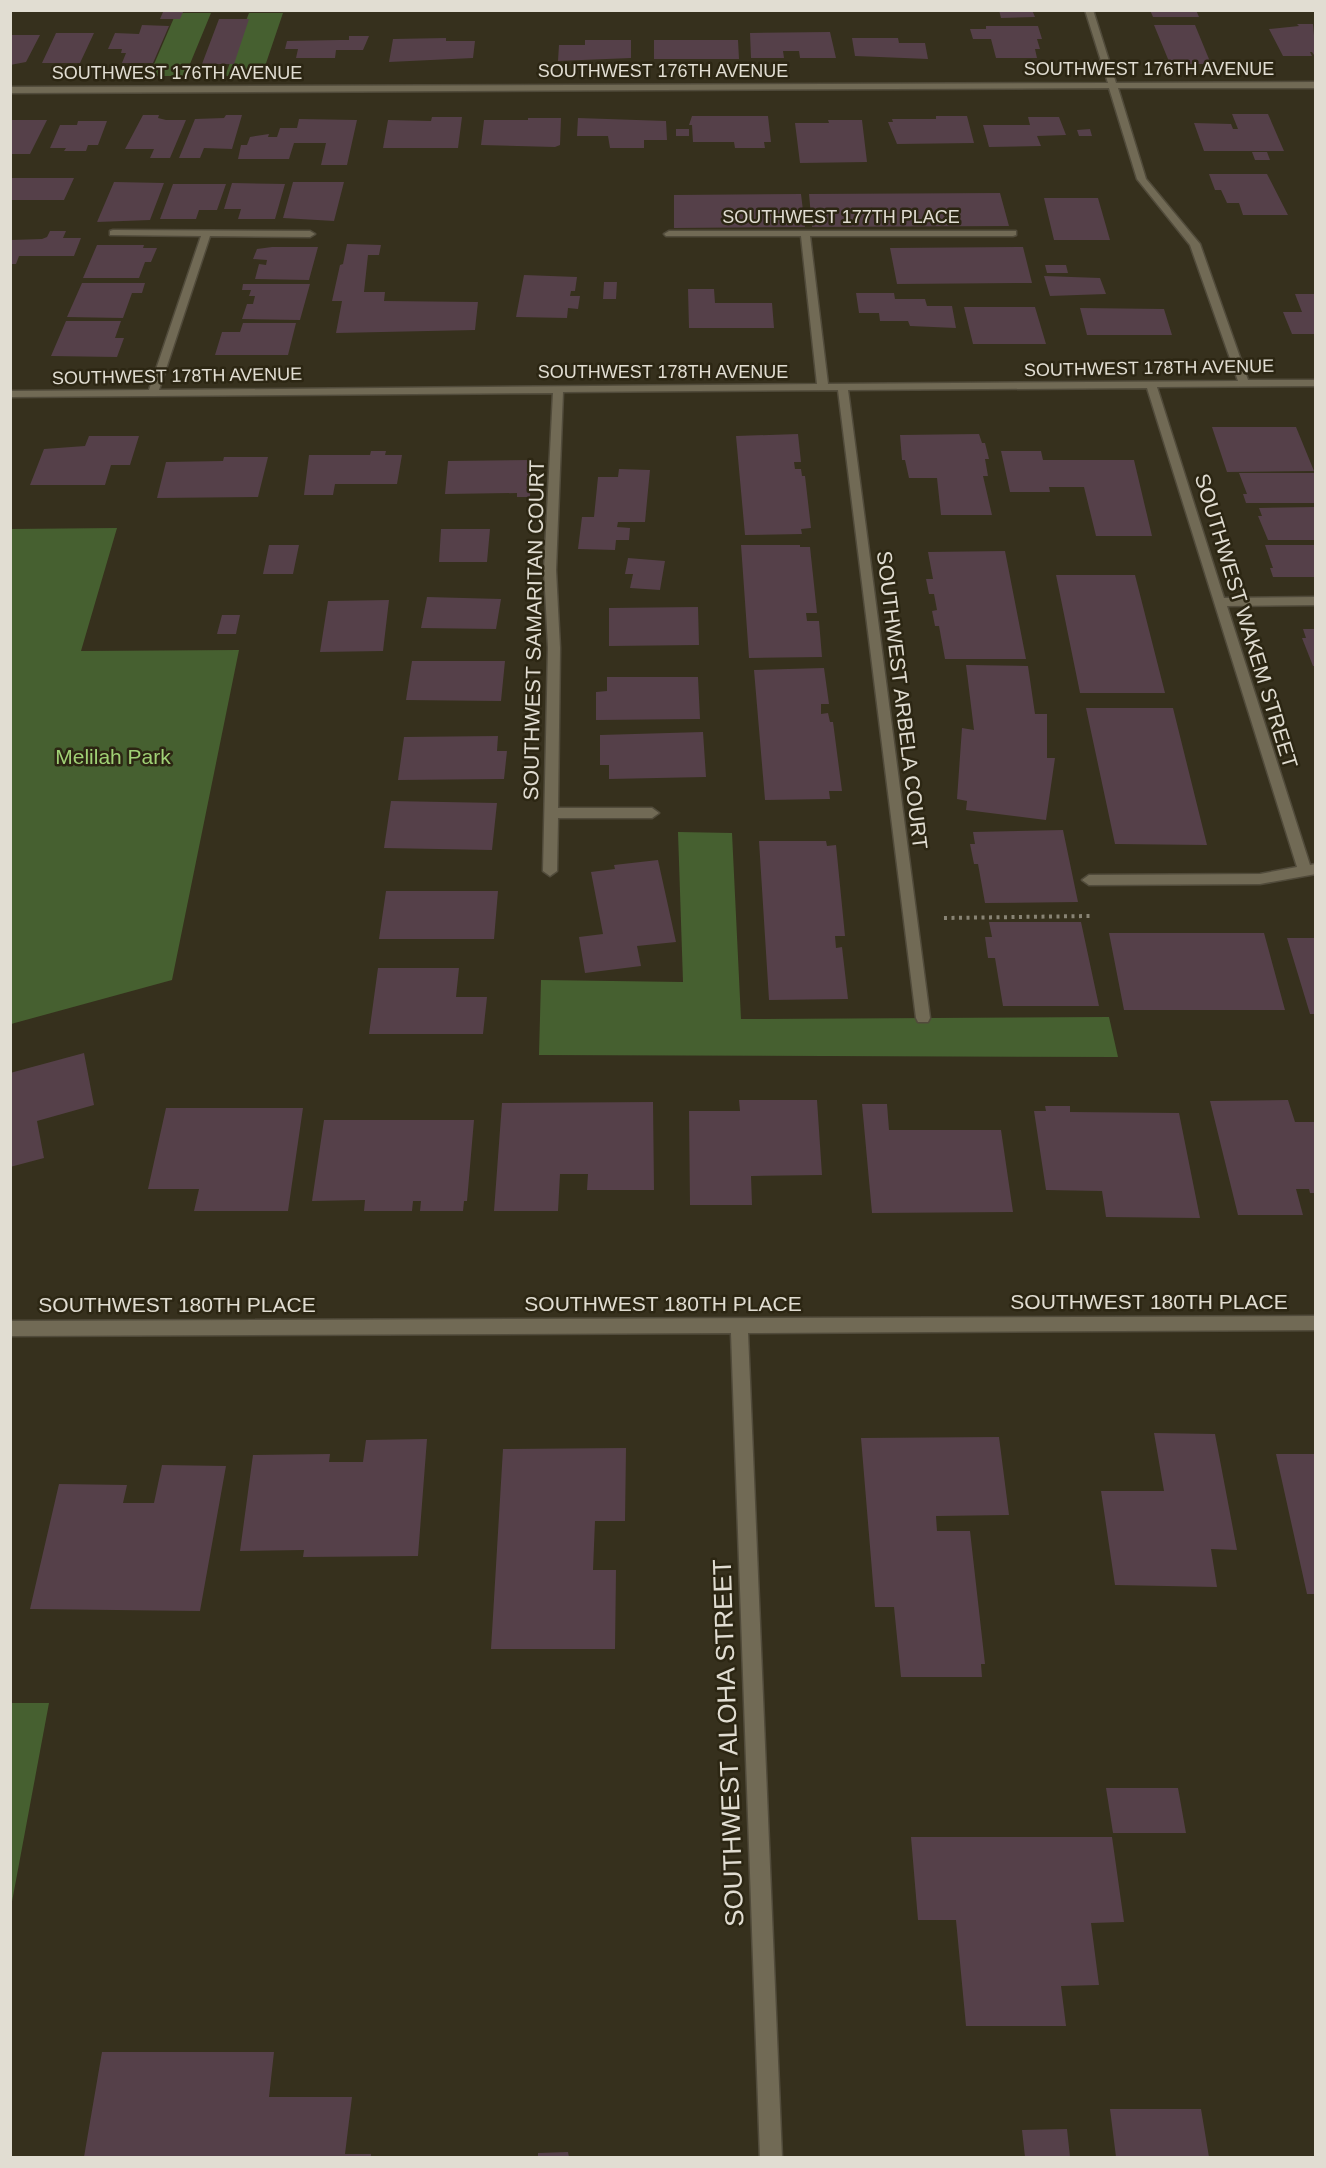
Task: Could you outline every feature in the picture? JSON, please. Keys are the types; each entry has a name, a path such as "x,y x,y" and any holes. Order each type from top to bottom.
{"street":[{"path":"1089,10 1142,179 1195,244 1244,383"},
{"name":"SOUTHWEST 176TH AVENUE","path":"10,90 1316,85"},
{"path":"113,233 310,234"},
{"path":"805,233 823,388"},
{"name":"SOUTHWEST 177TH PLACE","path":"669,234 1013,233"},
{"path":"153,392 206,234"},
{"name":"SOUTHWEST 178TH AVENUE","path":"10,394 1316,383"},
{"name":"SOUTHWEST WAKEM STREET","path":"1151,384 1220,602 1310,869"},
{"name":"SOUTHWEST ARBELA COURT","path":"843,388 923,1018"},
{"name":"SOUTHWEST SAMARITAN COURT","path":"550,871 554,648 550,570 558,389"},
{"path":"1220,602 1316,601"},
{"path":"551,813 652,813"},
{"path":"1089,880 1260,879 1310,869"},
{"name":"SOUTHWEST 180TH PLACE","path":"11,1329 153,1326 739,1327 1316,1323"},
{"name":"SOUTHWEST ALOHA STREET","path":"739,1327 771,2157"}],"path":[{"path":"911,918 1097,916 1089,880"}],"green space":[{"path":"176,13 211,13 185,76 149,76"},
{"path":"249,13 283,13 262,75 225,76"},
{"name":"Melilah Park","path":"117,528 81,651 239,650 172,980 11,1024 11,529"},
{"path":"678,832 732,833 741,1019 1109,1017 1118,1057 539,1055 541,980 683,982"},
{"path":"10,1703 49,1703 11,1907"}],"building":[{"path":"999,10 1032,10 1035,17 1001,18"},
{"path":"1150,10 1196,10 1199,17 1153,17"},
{"path":"163,12 183,12 180,19 160,19"},
{"path":"219,19 249,19 234,64 202,64"},
{"path":"1297,24 1313,24 1316,58 1312,52 1310,52 1312,56 1283,56 1269,29 1299,26"},
{"path":"142,25 169,26 153,63 122,63 126,53 121,53 122,49 108,49 115,33 139,34"},
{"path":"1154,25 1195,25 1211,64 1170,64"},
{"path":"986,26 1038,26 1042,39 1037,39 1040,49 1035,49 1037,58 996,58 991,39 973,39 970,29 986,29"},
{"path":"830,32 836,58 800,58 799,51 783,51 784,58 751,58 750,33"},
{"path":"56,33 94,33 80,63 42,63"},
{"path":"10,35 40,35 26,62 10,65"},
{"path":"349,36 369,36 363,50 336,50 335,58 296,58 298,49 285,49 287,41 349,40"},
{"path":"446,38 446,41 475,41 473,58 389,62 393,39"},
{"path":"852,38 898,38 899,43 925,43 928,59 855,56"},
{"path":"585,40 631,40 631,58 558,61 559,45 585,45"},
{"path":"654,40 738,40 739,59 654,59"},
{"path":"1232,114 1268,114 1284,151 1204,151 1194,123 1231,124 1233,129 1238,129"},
{"path":"143,115 159,115 158,118 166,120 186,120 170,158 150,158 154,149 125,149"},
{"path":"226,115 242,115 232,149 204,148 200,158 179,158 195,119 224,118"},
{"path":"692,116 768,116 771,142 764,142 765,148 735,148 734,142 693,142 692,125 689,125"},
{"path":"936,116 967,116 974,143 897,144 888,122 893,122 892,119 936,119"},
{"path":"432,117 462,117 458,148 383,148 388,120 431,121"},
{"path":"1028,117 1059,117 1066,135 1037,136 1041,146 989,147 983,125 1030,125"},
{"path":"528,118 561,118 560,145 555,147 481,145 484,120 528,120"},
{"path":"578,118 666,121 667,140 644,140 644,148 610,148 608,136 577,136"},
{"path":"299,119 357,120 347,165 321,165 326,143 294,143 289,159 238,159 241,145 247,145 250,137 269,134 268,137 277,137 280,128 297,128"},
{"path":"10,120 47,120 30,154 10,154"},
{"path":"828,120 862,120 867,162 800,163 795,123 829,123"},
{"path":"78,121 107,121 98,145 88,145 86,151 64,151 66,148 50,148 60,125 77,125"},
{"path":"676,129 689,129 689,136 676,136"},
{"path":"1090,129 1092,136 1079,136 1077,130"},
{"path":"1252,152 1267,152 1270,160 1255,160"},
{"path":"1209,174 1267,174 1288,215 1243,215 1239,203 1227,203 1221,190 1215,190"},
{"path":"10,178 74,178 64,200 10,200"},
{"path":"114,182 164,183 150,220 97,222"},
{"path":"293,182 344,182 334,221 283,218"},
{"path":"232,183 285,184 275,219 238,219 241,209 224,209"},
{"path":"173,184 226,184 217,210 199,210 196,219 160,219"},
{"path":"1000,193 1009,226 812,227 809,194"},
{"path":"801,194 805,227 674,228 674,195"},
{"path":"1044,198 1098,198 1110,240 1054,240"},
{"path":"50,231 66,231 63,238 81,238 74,256 19,256 16,264 10,264 10,240 42,239 47,237"},
{"path":"347,244 381,245 379,255 368,255 364,292 385,292 384,301 478,302 475,330 336,333 342,301 332,301"},
{"path":"97,245 144,245 143,248 157,248 151,262 145,262 139,278 83,278"},
{"path":"318,247 309,280 255,279 259,264 266,265 267,260 253,259 257,249"},
{"path":"1023,247 1032,283 897,284 890,248"},
{"path":"1045,265 1066,265 1068,273 1047,273"},
{"path":"524,275 577,277 575,291 571,291 570,296 580,296 578,309 568,308 567,318 516,317"},
{"path":"1044,276 1100,278 1106,294 1050,296"},
{"path":"604,282 617,282 616,299 603,299"},
{"path":"82,283 145,283 142,293 132,293 123,318 67,317"},
{"path":"243,284 310,284 300,320 242,319 247,304 253,304 255,296 249,296 251,290 242,290"},
{"path":"688,289 714,289 715,303 772,303 774,328 689,328"},
{"path":"856,293 894,293 895,299 925,299 927,306 952,306 956,328 910,326 908,321 880,321 879,313 859,313"},
{"path":"1295,294 1316,294 1316,334 1292,334 1283,312 1302,312"},
{"path":"964,307 1035,307 1046,344 973,344"},
{"path":"1080,308 1164,309 1172,335 1087,335"},
{"path":"66,321 121,321 115,338 124,338 117,357 51,356"},
{"path":"243,323 296,323 288,355 215,355 222,332 240,332"},
{"path":"1212,427 1296,427 1314,471 1227,472"},
{"path":"798,434 801,462 794,462 795,469 801,469 802,476 805,476 811,528 801,529 802,534 745,535 736,436"},
{"path":"979,434 982,443 985,443 989,459 985,459 988,476 983,476 992,515 941,515 937,478 909,478 905,460 902,460 900,435"},
{"path":"89,436 139,436 130,465 111,465 105,485 30,485 44,449 85,446"},
{"path":"371,451 386,451 385,455 402,455 397,484 335,484 333,495 304,495 309,455 370,455"},
{"path":"1001,451 1041,451 1043,460 1134,460 1152,536 1096,536 1084,487 1049,487 1050,492 1010,492"},
{"path":"224,457 268,457 258,497 157,498 166,462 223,461"},
{"path":"532,460 530,497 517,497 517,493 445,494 448,461"},
{"path":"619,469 650,470 645,522 618,522 617,527 630,528 629,540 616,540 615,550 578,549 582,517 594,517 598,477 618,477"},
{"path":"1239,473 1314,473 1316,503 1246,503 1243,494 1247,494"},
{"path":"1316,507 1316,540 1268,540 1258,516 1262,516 1259,508"},
{"path":"441,529 490,529 487,562 439,562"},
{"path":"269,545 299,545 293,574 263,574"},
{"path":"741,545 810,547 817,613 806,613 807,621 819,621 822,657 749,658"},
{"path":"1265,545 1316,545 1316,577 1273,577 1270,568 1273,568"},
{"path":"1005,551 1026,659 945,659 939,626 935,626 932,611 937,610 934,594 929,594 926,579 933,579 928,552"},
{"path":"628,558 665,561 660,590 630,588 633,574 625,574"},
{"path":"1056,575 1135,575 1165,693 1080,693"},
{"path":"427,597 501,599 496,629 421,628"},
{"path":"389,600 383,651 320,652 328,601"},
{"path":"698,607 699,645 609,646 609,608"},
{"path":"222,615 240,615 236,634 217,634"},
{"path":"1303,629 1316,629 1316,666 1313,666 1302,638 1306,638"},
{"path":"412,661 505,661 501,701 406,700"},
{"path":"966,665 1028,666 1035,714 1047,714 1047,758 1055,758 1046,820 966,810 967,801 957,799 962,728 974,730"},
{"path":"824,668 829,704 821,704 821,714 828,713 830,722 833,722 842,791 829,791 830,799 765,800 754,670"},
{"path":"607,677 698,677 700,719 596,720 596,692 607,691"},
{"path":"1086,708 1173,708 1207,845 1115,844"},
{"path":"703,732 706,777 609,779 609,765 600,765 600,735"},
{"path":"498,736 497,751 507,751 504,779 398,780 404,737"},
{"path":"391,801 497,803 492,850 384,848"},
{"path":"1063,830 1078,902 985,903 978,864 974,864 970,844 975,844 973,832"},
{"path":"759,841 826,841 827,846 836,845 845,936 835,936 836,948 842,947 848,999 769,1000"},
{"path":"658,860 676,942 637,946 641,966 585,973 579,937 603,934 591,872 615,869 614,865"},
{"path":"386,891 498,891 494,939 379,939"},
{"path":"989,922 1081,922 1099,1006 1003,1006 995,958 988,958 985,937 992,937"},
{"path":"1109,933 1264,933 1285,1010 1124,1010"},
{"path":"1287,938 1316,938 1316,1014 1310,1014"},
{"path":"378,968 459,968 456,997 487,997 483,1034 369,1034"},
{"path":"84,1053 94,1105 37,1121 44,1158 10,1167 10,1073"},
{"path":"739,1100 817,1100 822,1175 751,1176 752,1205 690,1205 689,1111 740,1111"},
{"path":"1288,1100 1295,1122 1316,1122 1316,1193 1310,1193 1309,1189 1296,1189 1303,1215 1238,1215 1210,1101"},
{"path":"653,1102 654,1190 587,1190 588,1174 560,1174 558,1211 494,1211 502,1103"},
{"path":"862,1104 887,1104 889,1130 1001,1130 1013,1212 872,1213"},
{"path":"1045,1106 1070,1106 1070,1112 1179,1113 1200,1218 1106,1217 1102,1191 1046,1190 1034,1111 1046,1111"},
{"path":"166,1108 303,1108 288,1211 194,1211 199,1189 148,1189"},
{"path":"324,1120 474,1120 467,1201 464,1201 463,1211 420,1211 421,1201 413,1201 412,1211 364,1211 365,1200 312,1201"},
{"path":"1154,1433 1215,1434 1237,1550 1211,1549 1217,1587 1115,1585 1101,1491 1164,1491"},
{"path":"999,1437 1009,1515 936,1516 937,1531 970,1531 985,1664 981,1664 982,1677 901,1677 894,1607 875,1607 861,1438"},
{"path":"427,1439 418,1556 303,1557 304,1550 240,1551 253,1455 330,1454 329,1462 363,1462 366,1440"},
{"path":"626,1448 625,1521 595,1521 593,1570 616,1570 615,1649 491,1649 503,1449"},
{"path":"1276,1454 1316,1454 1316,1594 1307,1594"},
{"path":"162,1465 226,1466 200,1611 30,1609 59,1484 127,1485 123,1503 154,1503"},
{"path":"1106,1788 1178,1788 1186,1833 1113,1833"},
{"path":"911,1837 1112,1837 1124,1922 1091,1923 1099,1985 1061,1986 1066,2026 966,2026 956,1920 918,1920"},
{"path":"102,2052 274,2052 269,2097 352,2097 345,2154 371,2154 371,2157 84,2157"},
{"path":"1110,2109 1201,2109 1209,2157 1116,2157"},
{"path":"1067,2129 1070,2157 1025,2157 1022,2130"},
{"path":"568,2152 569,2157 538,2157 538,2153"}]}
